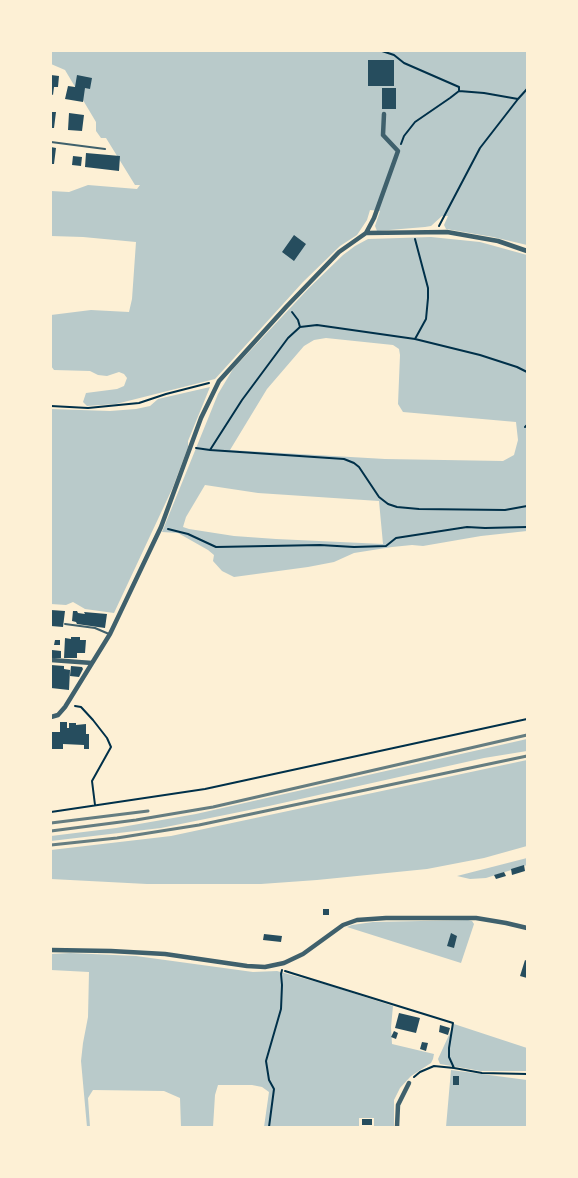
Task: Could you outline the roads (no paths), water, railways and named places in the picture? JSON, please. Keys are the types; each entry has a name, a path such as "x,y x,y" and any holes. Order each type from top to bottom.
{"street":[{"path":"51,718 58,715 65,707 110,635 161,527 192,447 201,418 219,381 339,252 366,233 374,218 398,151 383,135 384,114"},
{"path":"366,233 436,231 498,241 527,251"},
{"path":"51,660 92,662"},
{"path":"51,950 165,954 247,966 271,966 284,963 303,954 343,925 357,920 386,918 476,918 527,928"},
{"path":"397,1127 398,1105 409,1083"}],"lane":[{"path":"51,142 105,149"},
{"path":"65,624 95,628 110,635"}],"railway":[{"path":"51,831 136,820 213,807 527,735"},
{"path":"51,845 117,838 199,825 527,756"},
{"path":"51,823 148,811"}]}
